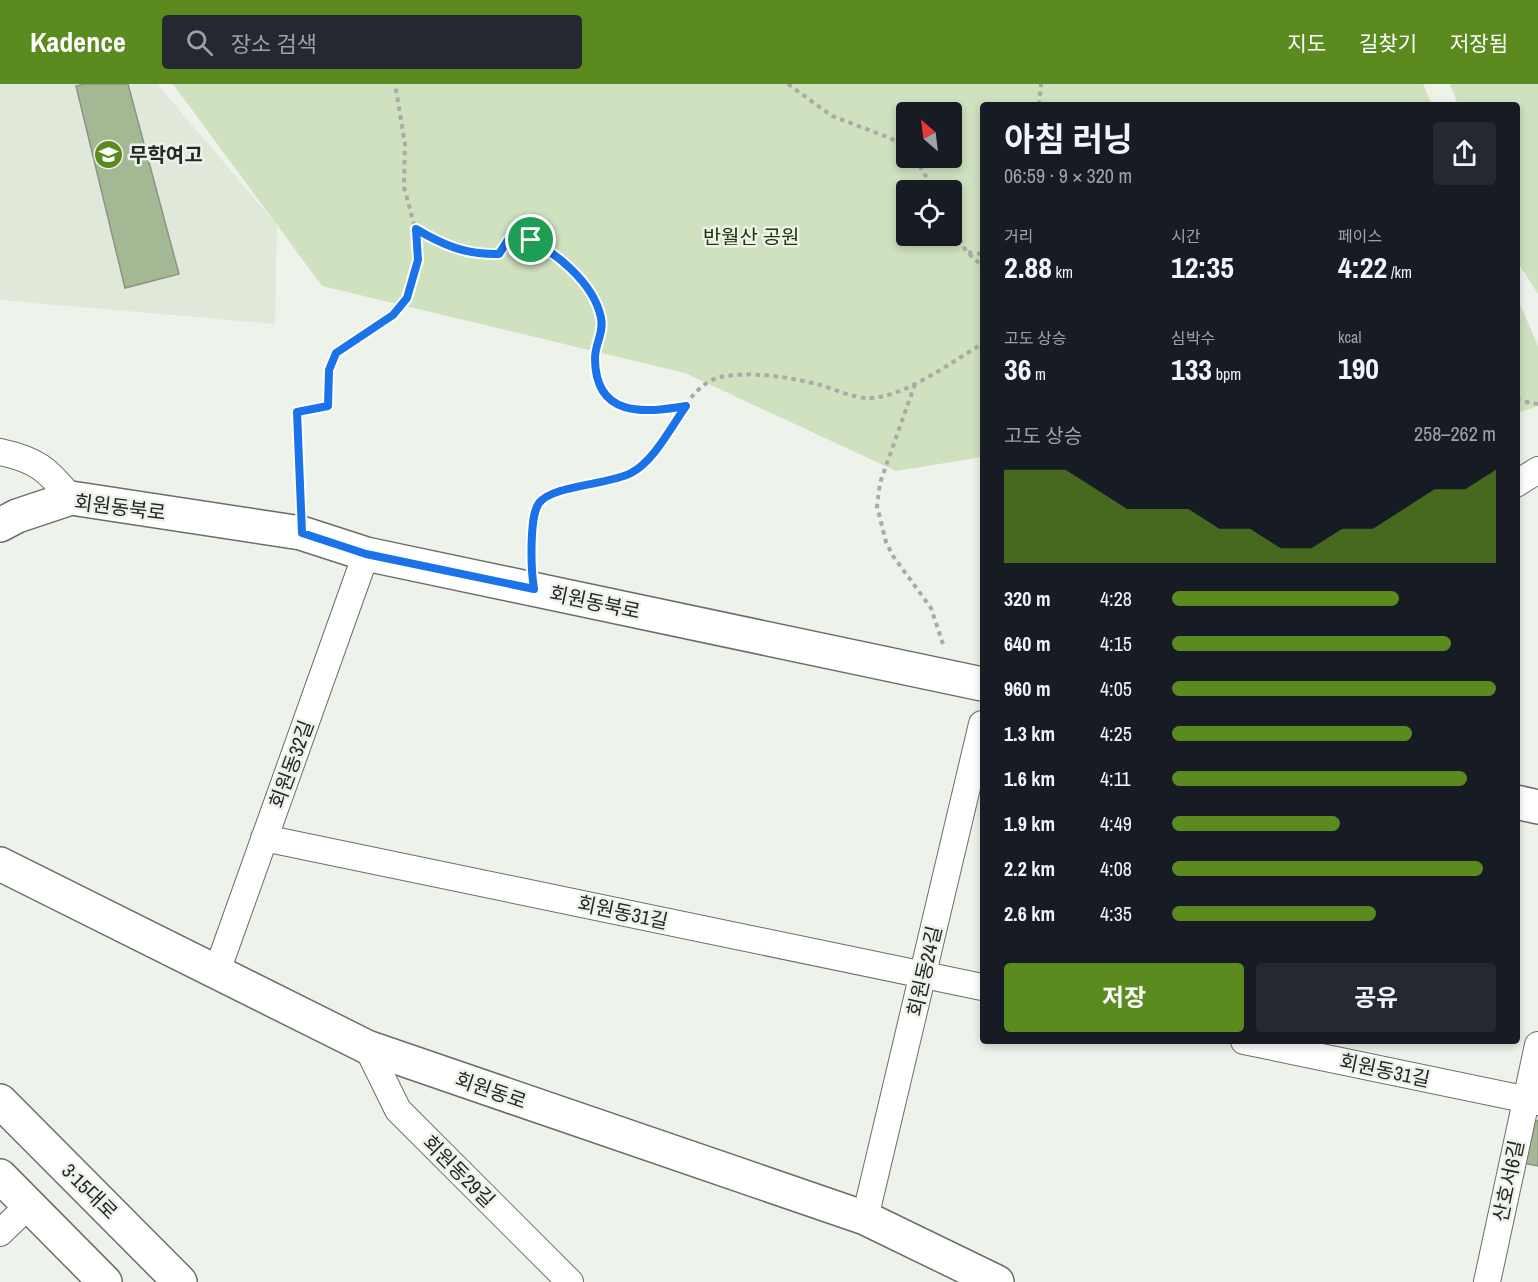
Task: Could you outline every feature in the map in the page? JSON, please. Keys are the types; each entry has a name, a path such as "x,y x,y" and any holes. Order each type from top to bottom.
{"main road":[{"name":"회원동북로","path":"0,525 17,516 71,498 302,533 366,554 980,684"},
{"path":"1520,803 1538,807"},
{"name":"회원동로","path":"0,864 216,974 367,1047 865,1218 997,1282"},
{"name":"3·15대로","path":"0,1101 180,1282"},
{"path":"0,1176 105,1282"}],"street":[{"path":"0,452 30,459 54,477 71,498"},
{"path":"1520,481 1538,470"},
{"name":"회원동32길","path":"216,974 366,554"},
{"name":"회원동24길","path":"865,1218 980,732"},
{"name":"회원동31길","path":"264,838 980,987"},
{"name":"회원동31길","path":"1258,1044 1532,1101"},
{"name":"산호서6길","path":"1487,1282 1532,1101 1538,1046"},
{"name":"회원동29길","path":"367,1047 398,1110 570,1282"},
{"path":"0,1233 29,1205"}],"path":[{"path":"302,533 297,412 328,406 329,370 336,353 393,315 407,298 418,260 416,229 404,187 405,144 395,84"},
{"path":"788,84 832,116 896,141"},
{"path":"1039,102 1041,84"},
{"path":"416,229 438,242 476,255 499,254 508,240 519,236 531,240 578,277 597,306 602,332 595,356 596,371 607,395 617,405 636,411 686,406"},
{"path":"962,244 966,251 980,264"},
{"path":"966,251 980,254"},
{"path":"534,589 530,566 533,521 541,501 554,493 611,481 632,472 651,453 686,406 708,382 728,376 804,380 866,398 888,396 915,384 980,345"},
{"path":"915,384 880,483 877,506 879,521 893,556 931,608 948,657 950,676"},
{"path":"1520,401 1538,404"}],"shaded area":[{"name":"무학여고","path":"0,84 157,84 277,225 275,324 0,300"}],"green space":[{"name":"반월산 공원","path":"173,84 1423,84 1431,102 980,102 980,457 896,471 685,373 322,286"},
{"path":"1450,84 1538,84 1538,294 1520,266 1520,102 1457,102"},
{"path":"1520,304 1538,346 1538,406 1520,412"}],"building":[{"path":"128,84 179,274 125,288 76,86"},
{"path":"1538,1120 1538,1166 1523,1163 1532,1123"}],"place":[{"name":"무학여고","path":"108,154"}],"route":[{"path":"416,229 438,242 476,255 499,254 508,240 519,236 531,240 578,277 597,306 602,332 595,356 596,371 607,395 617,405 628,410 643,412 686,406 651,453 632,472 611,481 554,493 541,501 533,521 530,566 534,589 366,554 302,533 297,412 328,406 327,384 333,357 349,343 401,308 413,282 418,260 419,243 416,229"}]}
